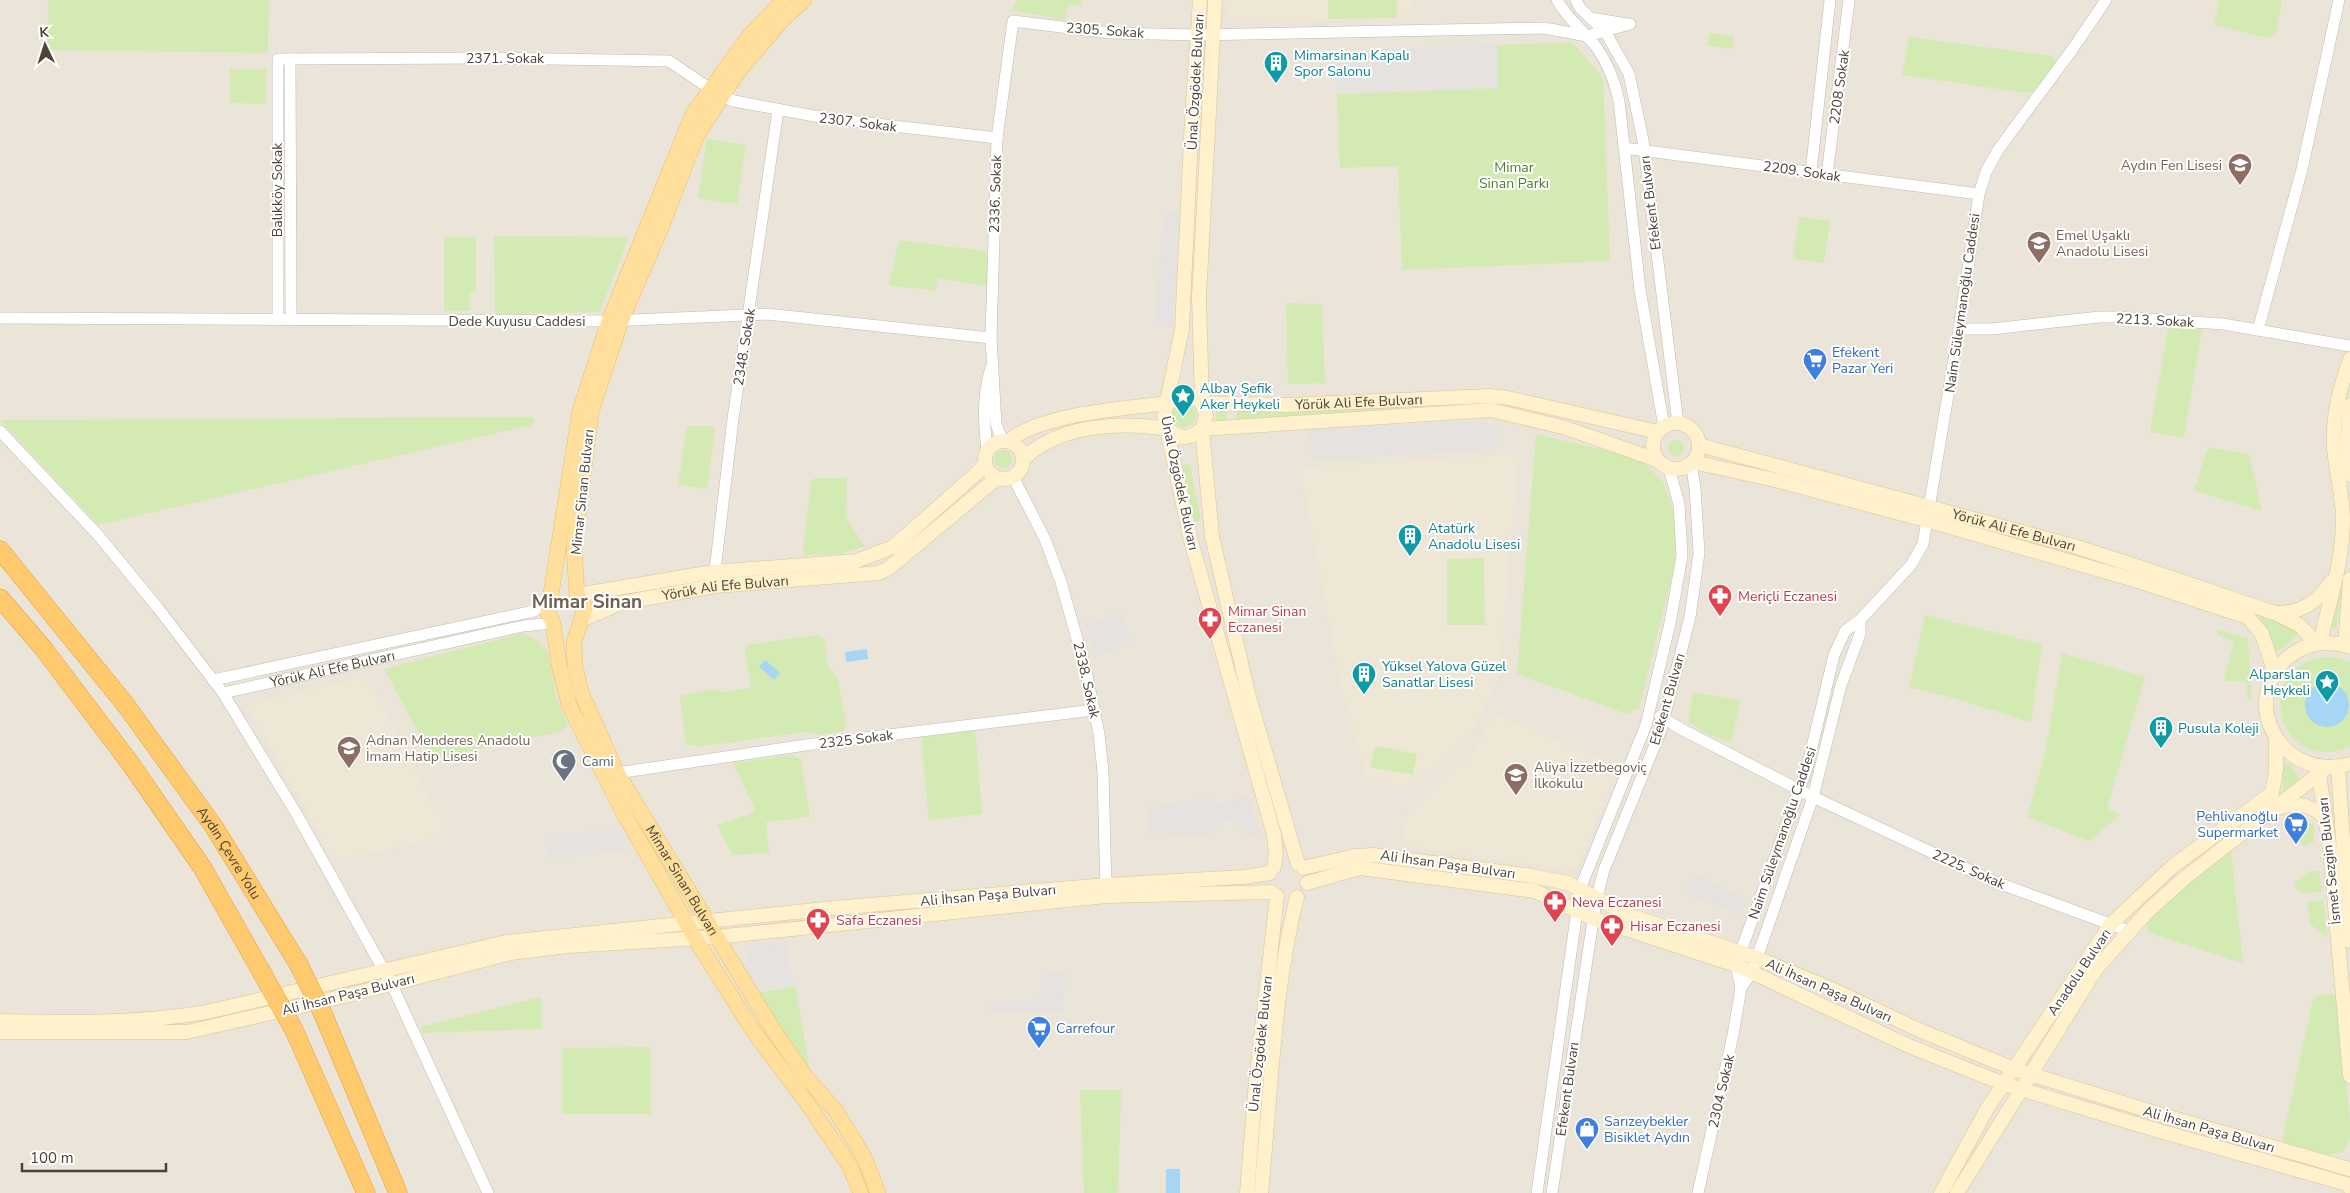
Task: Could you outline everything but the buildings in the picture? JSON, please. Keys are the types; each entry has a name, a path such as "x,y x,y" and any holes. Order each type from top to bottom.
{"highway":[{"name":"Aydın Çevre Yolu","path":"0,550 126,704 214,827 298,965 323,1014 398,1193"},
{"path":"0,598 43,648 130,763 202,867 294,1030 366,1193"}],"main road":[{"name":"Mimar Sinan Bulvarı","path":"784,0 750,35 716,91 661,228 615,321 580,411 548,613 554,623 559,665 569,705 622,810 696,939 754,1032 810,1107 849,1165 860,1193"},
{"name":"Mimar Sinan Bulvarı","path":"716,91 804,0"},
{"name":"Ünal Özgödek Bulvarı","path":"1200,0 1205,34 1199,297 1202,403 1206,416 1202,429 1212,536 1249,697 1301,866"},
{"name":"Ünal Özgödek Bulvarı","path":"1215,0 1205,34 1182,329 1164,416 1191,541 1274,835 1276,854 1272,870"},
{"name":"Mimar Sinan Bulvarı","path":"615,321 590,412 574,547 577,595 585,608 574,642 575,666 581,692 618,773 705,921 805,1076 840,1118 865,1159 878,1193"},
{"path":"2317,644 2334,578 2343,519 2334,447 2335,416 2340,389 2350,359"},
{"name":"Yörük Ali Efe Bulvarı","path":"1005,440 1022,430 1051,422 1086,414 1168,403 1172,398 1185,395 1197,398 1202,403 1287,405 1490,396 1508,398 1661,430"},
{"path":"2350,405 2347,448 2350,475"},
{"name":"Yörük Ali Efe Bulvarı","path":"1024,458 1054,437 1068,432 1133,425 1168,429 1179,436 1185,437 1191,436 1202,429 1491,410 1566,428 1657,460"},
{"path":"1678,424 1691,430 1696,436 1698,450 1692,463 1677,469 1669,468 1657,460 1653,446 1661,430 1678,424"},
{"path":"1005,440 1019,447 1024,458 1020,471 1013,477 997,478 987,470 986,457 996,442 1005,440"},
{"name":"Yörük Ali Efe Bulvarı","path":"1698,445 1931,506 2074,546 2275,613 2299,624 2317,644"},
{"name":"Yörük Ali Efe Bulvarı","path":"550,601 562,592 577,595 714,579 856,561 880,554 893,547 978,472 986,457"},
{"name":"Yörük Ali Efe Bulvarı","path":"1692,463 1779,481 1929,521 2128,578 2248,617 2262,634 2275,674"},
{"name":"Yörük Ali Efe Bulvarı","path":"554,623 568,628 581,620 621,603 714,579 879,573 889,568 997,478"},
{"path":"2275,613 2308,607 2323,594 2334,578"},
{"path":"2350,578 2348,646 2317,644 2289,657 2275,674 2269,685 2266,709 2271,730 2276,739 2294,757 2330,768 2350,941"},
{"name":"Anadolu Bulvarı","path":"1941,1193 1987,1109 2111,924 2173,866 2272,793 2276,771 2276,739"},
{"name":"Anadolu Bulvarı","path":"1957,1193 2096,969 2129,931 2187,876 2330,768"},
{"name":"İsmet Sezgin Bulvarı","path":"2330,768 2326,820 2343,885 2350,1076"},
{"path":"2272,810 2287,805 2304,805 2319,812 2326,820"},
{"name":"Ali İhsan Paşa Bulvarı","path":"1301,866 1355,856 1392,856 1526,875 1568,883 1596,900 1626,914 1741,952 1834,990 1919,1030 2014,1069 2162,1115 2350,1168"},
{"path":"1286,861 1301,866 1307,883 1304,891 1297,897 1288,900 1274,894 1268,879 1272,870 1286,861"},
{"name":"Ali İhsan Paşa Bulvarı","path":"1307,883 1360,868 1535,891 1592,918 1752,972 1909,1046 2020,1090 2348,1188"},
{"name":"Ali İhsan Paşa Bulvarı","path":"0,1032 187,1032 511,953 568,946 716,937 835,923 933,907 1243,877 1272,870"},
{"name":"Ali İhsan Paşa Bulvarı","path":"1106,890 1274,894"},
{"name":"Ünal Özgödek Bulvarı","path":"1246,1193 1274,894"},
{"name":"Ünal Özgödek Bulvarı","path":"1261,1193 1278,1011 1289,930 1297,897"},
{"name":"Ali İhsan Paşa Bulvarı","path":"0,1021 106,1022 170,1018 207,1012 383,969 506,942 834,908 933,907"},
{"path":"2348,1188 2346,1176 2350,1168"}],"street":[{"name":"Efekent Bulvarı","path":"1558,0 1564,14 1597,48 1615,83 1640,290 1661,430"},
{"name":"Efekent Bulvarı","path":"1576,0 1580,8 1606,33 1629,74 1644,150 1678,424"},
{"name":"2208 Sokak","path":"1811,172 1830,0"},
{"name":"2208 Sokak","path":"1828,175 1847,29 1848,0"},
{"name":"Naim Süleymanoğlu Caddesi","path":"1736,966 1807,768 1834,655 1845,631 1860,620 1910,565 1923,544 1929,521 1960,329 1979,194 1986,172 1998,150 2072,50 2106,0"},
{"path":"2258,330 2302,169 2339,0"},
{"path":"1592,18 1630,24 1606,33 1587,36 1544,28 1592,18"},
{"name":"2305. Sokak","path":"1013,22 1110,33 1205,34 1544,28"},
{"name":"2336. Sokak","path":"1005,440 996,424 991,367 991,338 997,138 1013,22"},
{"name":"2371. Sokak","path":"278,59 487,58 669,60 716,91"},
{"name":"Balıkköy Sokak","path":"278,59 278,320"},
{"name":"Balıkköy Sokak","path":"290,59 291,320"},
{"name":"2307. Sokak","path":"716,91 734,101 778,110 835,119 997,138"},
{"name":"2348. Sokak","path":"714,579 778,110"},
{"name":"2209. Sokak","path":"1624,148 1979,194"},
{"name":"Dede Kuyusu Caddesi","path":"0,318 615,321 766,314 991,338"},
{"name":"2213. Sokak","path":"1960,329 1992,329 2099,317 2223,324 2350,346"},
{"name":"2336. Sokak","path":"986,457 983,415 984,396 991,367"},
{"path":"0,431 98,535 223,693 296,813 391,983 488,1193"},
{"name":"Efekent Bulvarı","path":"1552,1193 1596,900 1604,870 1661,730 1690,617 1699,553 1696,488 1692,463"},
{"name":"Efekent Bulvarı","path":"1537,1193 1580,889 1646,725 1670,623 1682,556 1679,504 1669,468"},
{"name":"2338. Sokak","path":"1013,477 1045,539 1061,582 1086,671 1103,772 1106,890"},
{"name":"Yörük Ali Efe Bulvarı","path":"213,680 534,610 550,601"},
{"name":"Naim Süleymanoğlu Caddesi","path":"1741,988 1752,972 1813,797 1842,685 1860,634 1860,620"},
{"name":"Yörük Ali Efe Bulvarı","path":"223,693 523,626 554,623"},
{"name":"2325 Sokak","path":"618,773 806,745 1094,710"},
{"name":"2225. Sokak","path":"1649,712 1665,717 1681,729 1799,788 1813,797 1993,881 2129,931"},
{"path":"1646,725 1661,730 1681,729"},
{"path":"834,908 835,923"},
{"path":"1736,966 1741,988"},
{"name":"2304 Sokak","path":"1698,1193 1733,1035 1741,988"}],"shaded area":[{"path":"0,0 2350,0 2350,1193 0,1193"},
{"path":"1230,0 1414,0 1414,4 1400,19 1232,24 1229,15"},
{"path":"1497,45 1498,88 1337,94 1335,52"},
{"path":"1164,213 1181,214 1172,328 1154,326"},
{"path":"1474,421 1498,426 1498,449 1314,461 1307,429"},
{"path":"1519,454 1499,676 1475,726 1448,755 1411,785 1367,782 1340,680 1300,468"},
{"path":"1121,612 1131,643 1095,655 1085,624"},
{"name":"Adnan Menderes Anadolu İmam Hatip Lisesi","path":"360,678 371,686 447,829 444,837 341,859 332,855 249,709 249,704"},
{"name":"Aliya İzzetbegoviç İlkokulu","path":"1493,713 1618,766 1579,866 1567,871 1402,845 1405,822 1410,811 1438,783 1463,763 1476,747"},
{"path":"1247,795 1259,831 1251,836 1229,818 1209,835 1147,834 1147,807 1210,798 1212,807"},
{"path":"623,829 625,851 548,858 545,835"},
{"path":"1692,874 1747,898 1741,916 1684,892"},
{"path":"785,942 793,984 755,991 746,969 746,957 758,946"},
{"path":"1043,972 1065,974 1063,1011 986,1012 986,1002 1039,1001"}],"green space":[{"path":"48,0 269,0 268,53 47,50"},
{"path":"1016,0 1081,0 1081,5 1067,5 1065,20 1012,10"},
{"path":"1328,0 1397,0 1397,18 1328,19"},
{"path":"2219,0 2282,0 2276,33 2268,38 2214,25"},
{"path":"1709,33 1734,36 1732,49 1708,46"},
{"path":"1909,37 2054,56 2056,62 2033,92 2026,93 1902,75"},
{"name":"Mimar Sinan Parkı","path":"1572,42 1603,77 1610,261 1402,270 1398,166 1340,168 1337,94 1498,88 1497,45"},
{"path":"230,69 266,69 266,104 230,103"},
{"path":"707,139 746,145 737,204 698,198"},
{"path":"1799,217 1830,221 1824,263 1793,259"},
{"path":"494,236 629,237 600,312 495,314"},
{"path":"444,237 476,237 476,292 470,292 470,311 444,311"},
{"path":"899,240 984,251 988,259 987,286 938,278 935,291 889,285"},
{"path":"1286,303 1322,304 1325,383 1288,384"},
{"path":"2169,324 2202,330 2184,438 2150,432"},
{"path":"1184,403 1193,406 1196,415 1193,424 1184,427 1175,424 1172,415 1175,406"},
{"path":"1398,405 1397,409 1237,419 1237,410"},
{"path":"1216,411 1227,411 1227,421 1216,421"},
{"path":"531,417 535,421 532,425 98,525 0,420"},
{"path":"687,426 715,426 707,489 678,485"},
{"path":"1536,434 1640,459 1663,482 1673,509 1678,544 1675,564 1639,708 1627,714 1517,674"},
{"path":"1673,440 1679,440 1684,445 1682,454 1673,456 1668,451 1668,445"},
{"path":"2208,447 2249,454 2262,511 2194,491"},
{"path":"999,450 1007,450 1012,455 1010,466 999,468 994,463 994,455"},
{"path":"1190,464 1201,521 1191,522 1180,466"},
{"path":"815,478 847,478 846,518 865,546 839,554 806,555 803,552 811,482"},
{"path":"2350,517 2350,535 2336,630 2327,625 2345,518"},
{"path":"1484,558 1485,625 1447,625 1447,559"},
{"path":"2251,609 2299,630 2298,635 2276,653 2267,628 2260,618 2251,612"},
{"path":"1925,615 2042,644 2031,722 1943,695 1909,688"},
{"path":"2219,630 2248,638 2252,702 2248,698 2246,681 2225,682 2224,677 2234,642 2217,635"},
{"path":"524,633 540,642 548,654 557,700 568,725 559,732 433,759 384,669"},
{"path":"817,635 824,638 828,666 838,679 846,723 844,731 819,735 805,732 698,747 686,744 680,696 712,689 724,692 751,688 745,651 747,645"},
{"path":"2062,653 2145,677 2107,808 2120,815 2089,841 2027,817 2045,754"},
{"path":"2334,657 2350,662 2350,747 2323,752 2302,746 2288,732 2281,712 2282,692 2290,674 2308,661"},
{"path":"1693,692 1741,701 1731,743 1703,732 1688,721"},
{"path":"975,729 982,814 929,820 921,737"},
{"path":"1375,746 1417,754 1413,775 1370,767"},
{"path":"792,755 801,759 810,817 766,822 769,853 732,855 717,825 756,812 733,763"},
{"path":"2285,764 2291,765 2300,779 2275,802 2274,798 2283,790 2283,766"},
{"path":"2301,819 2307,824 2314,824 2314,842 2303,846 2294,830"},
{"path":"2231,852 2243,963 2147,932 2148,923 2153,911"},
{"path":"2319,870 2322,891 2305,894 2298,891 2294,883 2308,872"},
{"path":"2323,899 2328,938 2310,924 2307,903"},
{"path":"795,986 809,1065 805,1066 756,993"},
{"path":"2321,994 2331,994 2338,999 2350,1122 2350,1138 2342,1152 2324,1156 2281,1146 2313,1000"},
{"path":"541,997 542,1029 422,1033 421,1027"},
{"path":"651,1047 651,1114 562,1114 562,1048"},
{"path":"1080,1090 1121,1090 1118,1193 1084,1193"}],"water":[{"path":"867,649 868,659 846,662 845,652"},
{"path":"765,660 780,673 774,680 759,667"},
{"path":"2323,683 2331,683 2343,689 2349,705 2343,721 2331,727 2323,727 2311,721 2305,709 2305,701 2311,689"},
{"path":"1166,1169 1180,1169 1180,1193 1166,1193"}],"place":[{"name":"Mimarsinan Kapalı Spor Salonu","path":"1276,84"},
{"name":"Aydın Fen Lisesi","path":"2240,186"},
{"name":"Emel Uşaklı Anadolu Lisesi","path":"2039,264"},
{"name":"Efekent Pazar Yeri","path":"1815,381"},
{"name":"Albay Şefik Aker Heykeli","path":"1183,417"},
{"name":"Atatürk Anadolu Lisesi","path":"1410,557"},
{"name":"Meriçli Eczanesi","path":"1720,617"},
{"name":"Mimar Sinan Eczanesi","path":"1210,640"},
{"name":"Yüksel Yalova Güzel Sanatlar Lisesi","path":"1364,695"},
{"name":"Alparslan Heykeli","path":"2327,703"},
{"name":"Pusula Koleji","path":"2161,749"},
{"name":"Adnan Menderes Anadolu İmam Hatip Lisesi","path":"349,769"},
{"name":"Cami","path":"564,782"},
{"name":"Aliya İzzetbegoviç İlkokulu","path":"1516,796"},
{"name":"Pehlivanoğlu Supermarket","path":"2296,845"},
{"name":"Neva Eczanesi","path":"1555,923"},
{"name":"Safa Eczanesi","path":"818,941"},
{"name":"Hisar Eczanesi","path":"1612,947"},
{"name":"Carrefour","path":"1039,1049"},
{"name":"Sarızeybekler Bisiklet Aydın","path":"1587,1150"}],"district":[{"name":"Mimar Sinan","path":"587,601"}]}
